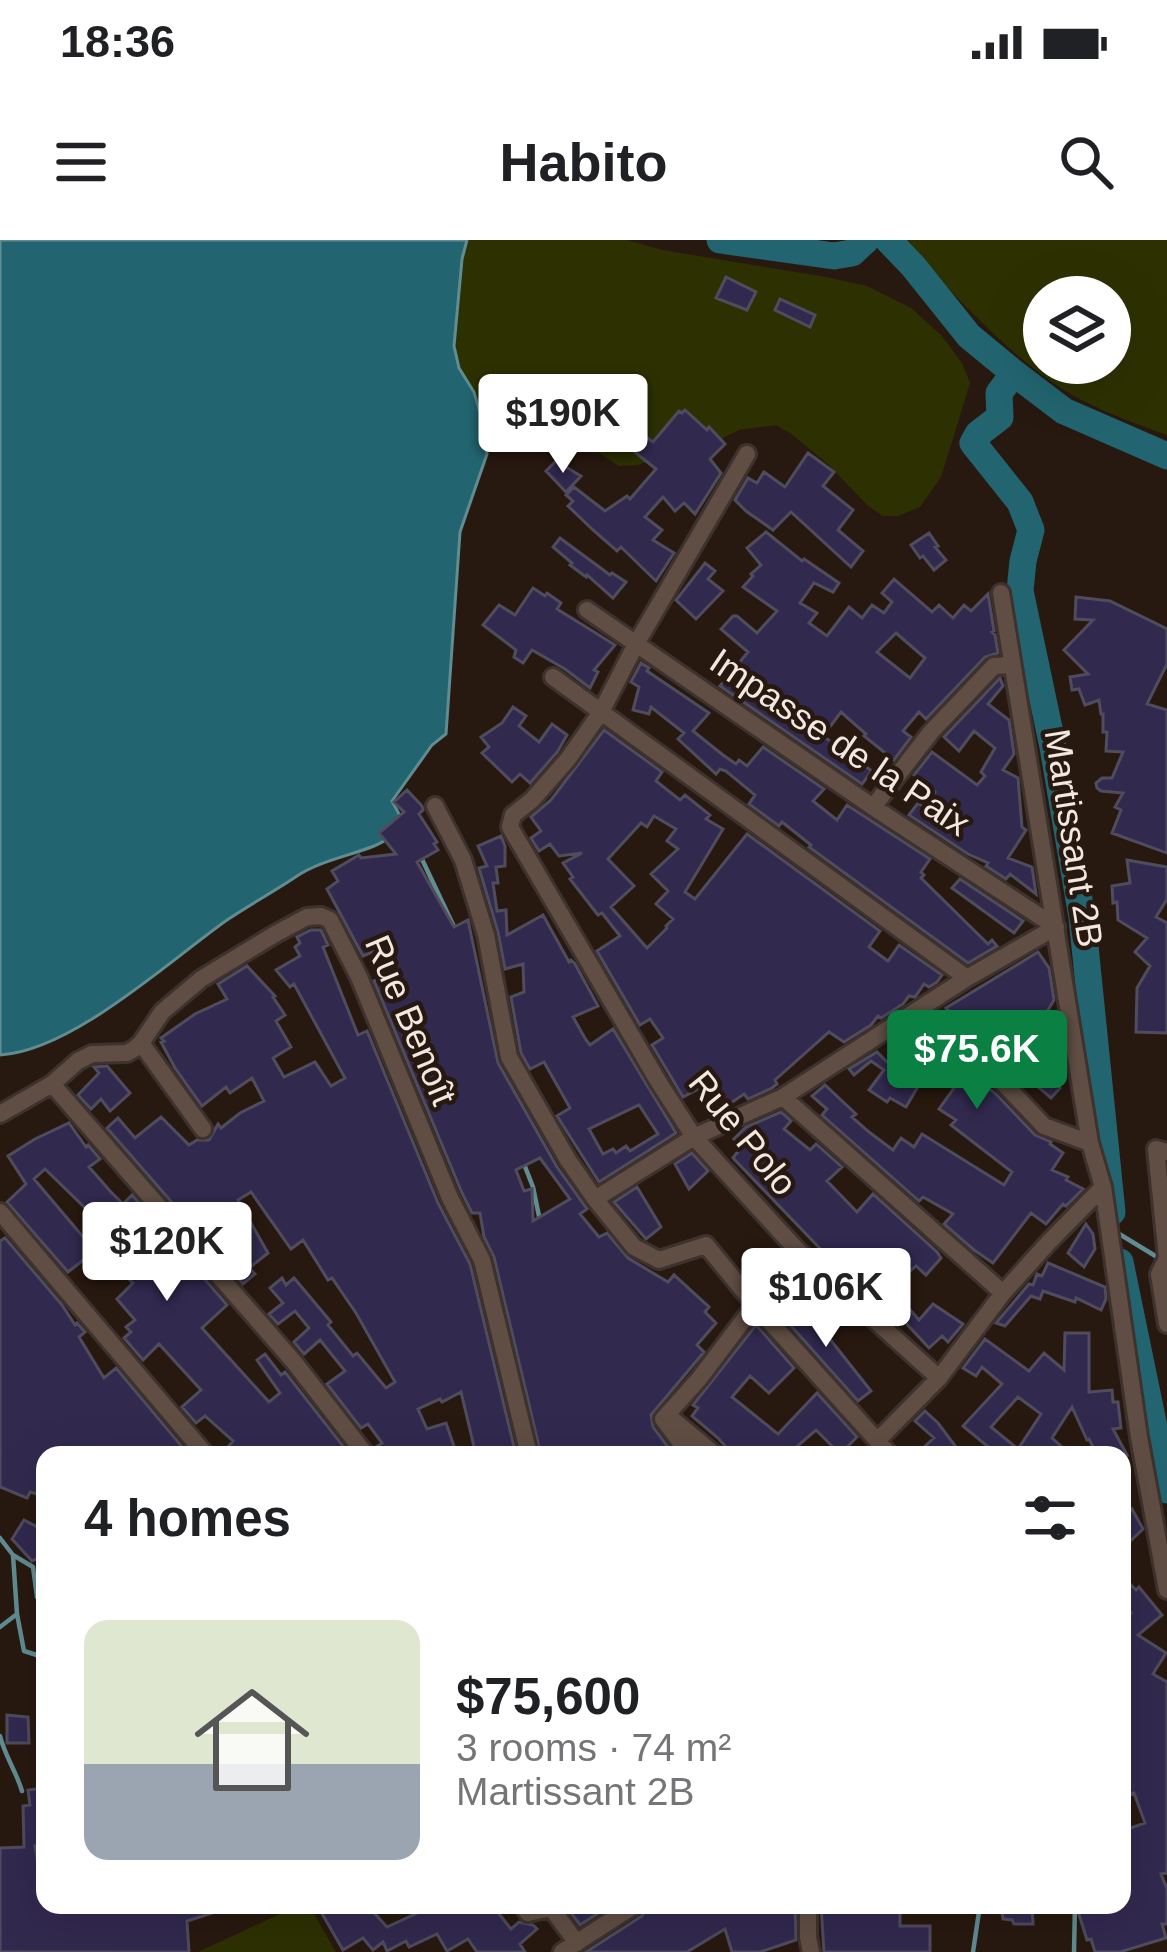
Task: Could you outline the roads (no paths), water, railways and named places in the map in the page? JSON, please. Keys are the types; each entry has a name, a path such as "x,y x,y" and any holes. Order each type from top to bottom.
{"street":[{"path":"601,712 748,454"},
{"name":"Martissant 2B","path":"1001,593 1167,1590"},
{"name":"Impasse de la Paix","path":"587,610 1056,927"},
{"path":"873,806 931,731 994,666 1012,665"},
{"path":"553,677 967,978"},
{"name":"Rue Polo","path":"601,712 544,787 513,814 510,827 694,1137 797,1250 939,1378"},
{"path":"435,806 463,860 486,934 509,1057 568,1160 634,1247 659,1260 706,1245 883,1446"},
{"name":"Rue Benoît","path":"142,1043 162,1012 201,979 307,917 321,916 333,923 450,1198 482,1260 527,1446"},
{"path":"595,1198 694,1137 783,1097 967,978 1056,927"},
{"path":"0,1114 52,1084 78,1061 92,1054 128,1053 142,1043 203,1129"},
{"path":"992,1071 1044,1126 1090,1143"},
{"path":"52,1084 293,1362 359,1446"},
{"path":"783,1097 1003,1293"},
{"path":"1161,1150 1167,1324"},
{"path":"885,1446 1003,1293 1103,1187"},
{"path":"0,1212 198,1446"},
{"path":"683,1446 663,1419 700,1379 755,1304"},
{"path":"667,1414 705,1446"},
{"path":"554,1914 570,1948 621,1914"},
{"path":"808,1914 812,1952"}],"water":[{"path":"0,240 467,240 454,346 459,368 474,392 487,454 460,532 446,734 432,745 392,801 406,827 374,846 297,876 58,1038 0,1055"}],"waterway":[{"path":"720,240 834,256 852,253 866,240"},
{"path":"888,240 969,336 1014,373 1064,411 1167,456"},
{"path":"1014,373 999,393 1000,417 973,443 1020,502 1031,530 1020,591 1082,917 1112,1212"},
{"path":"420,855 456,931"},
{"path":"524,1164 540,1221"},
{"path":"1116,1232 1162,1260"},
{"path":"1120,1262 1167,1490"},
{"path":"0,1538 13,1555 33,1567 36,1590"},
{"path":"13,1555 24,1651 36,1655"},
{"path":"0,1627 17,1614"},
{"path":"0,1736 22,1791"},
{"path":"973,1952 979,1914"},
{"path":"1074,1952 1075,1914"}]}
